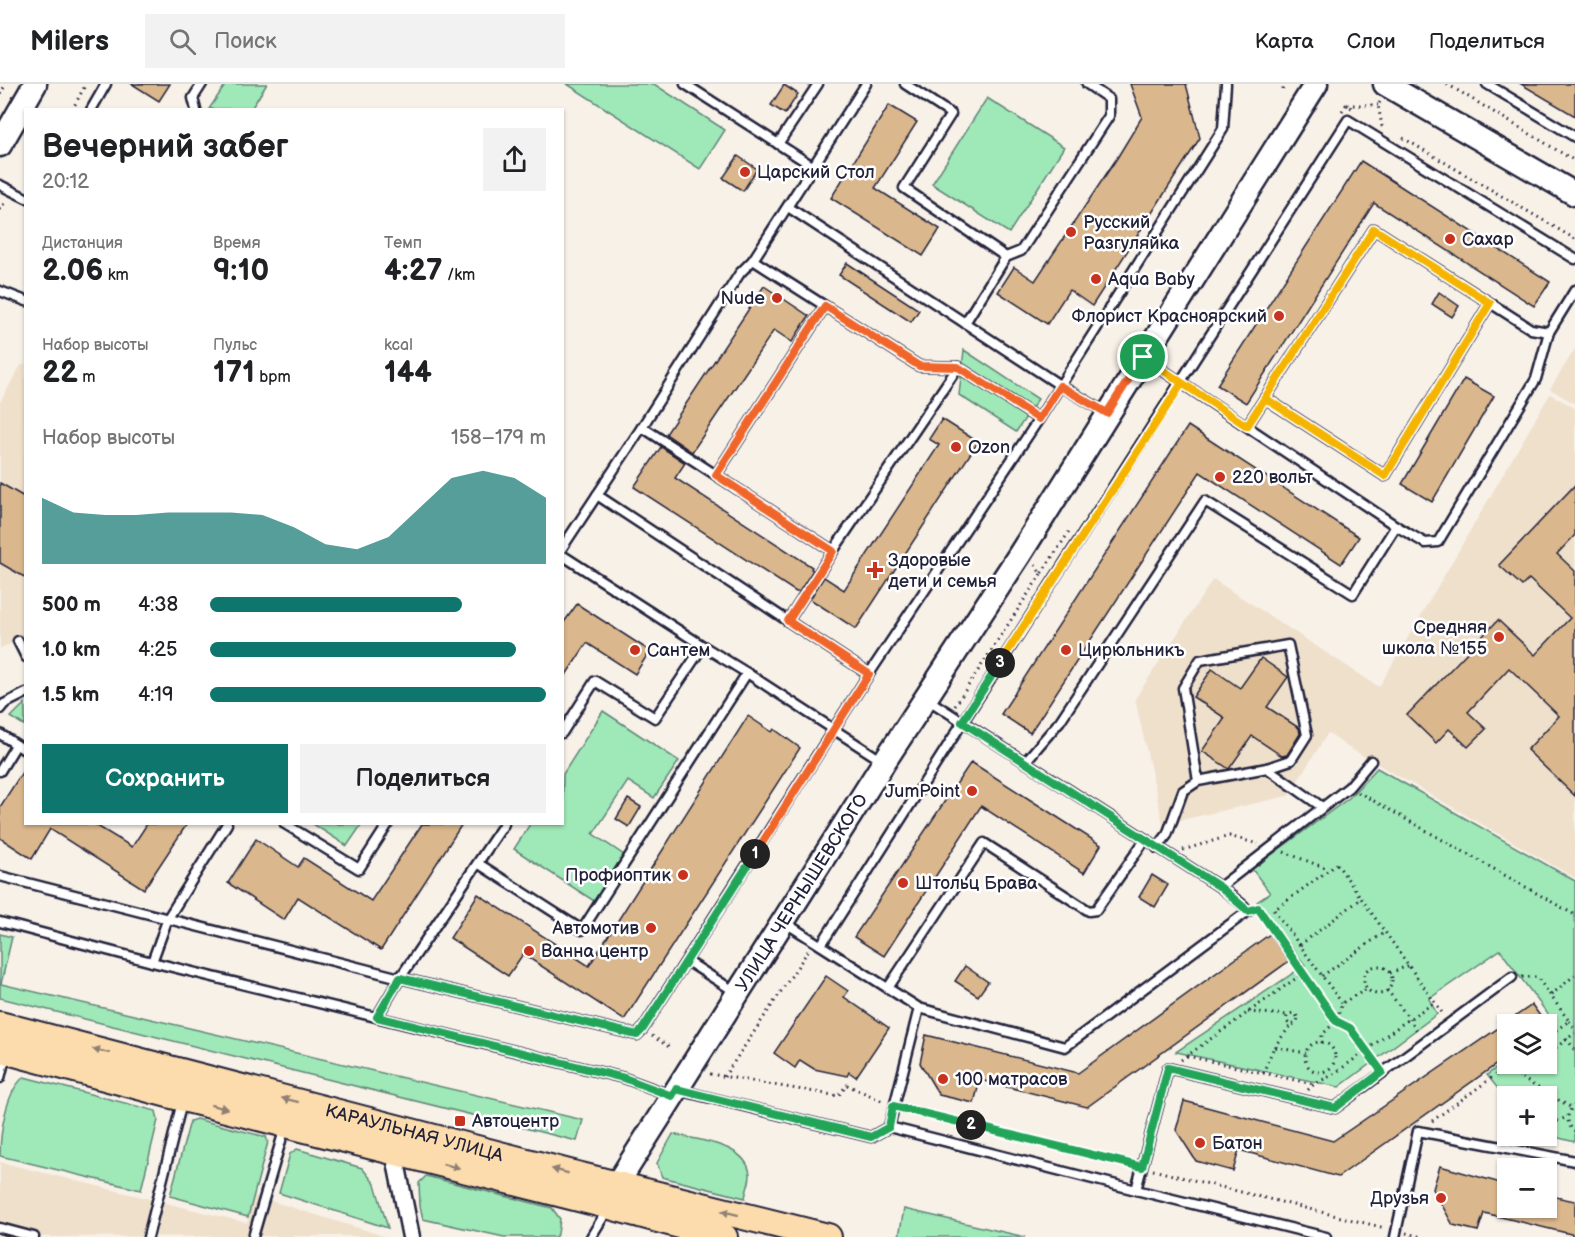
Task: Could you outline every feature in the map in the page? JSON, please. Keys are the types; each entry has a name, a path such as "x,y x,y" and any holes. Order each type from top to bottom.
{"main road":[{"path":"0,145 35,84"},
{"name":"УЛИЦА ЧЕРНЫШЕВСКОГО","path":"613,1195 674,1093 1316,84"},
{"path":"1385,84 1575,194"},
{"name":"КАРАУЛЬНАЯ УЛИЦА","path":"0,1025 613,1195 724,1237"},
{"name":"КАРАУЛЬНАЯ УЛИЦА","path":"3,1050 394,1152 828,1237"}],"street":[{"path":"394,1152 411,1237"}],"lane":[{"path":"92,108 106,84"},
{"path":"196,108 193,98 202,84"},
{"path":"685,84 814,167"},
{"path":"778,144 818,84"},
{"path":"564,545 740,273 753,261 867,84"},
{"path":"905,84 951,114 904,188 1006,257"},
{"path":"965,323 1006,257 1021,251 1109,116 1108,99 1087,84"},
{"path":"0,876 400,978 637,1035 687,961 869,674 1039,419 1223,129 1226,84"},
{"path":"1487,84 1575,136"},
{"path":"821,945 1348,120 1575,259"},
{"path":"0,185 24,197"},
{"path":"788,207 1060,386 1107,413"},
{"path":"1247,426 1374,229 1531,329 1549,332"},
{"path":"753,261 919,366 958,367 1039,419"},
{"path":"1143,357 1396,526 1425,543 1438,542 1536,379 1549,332 1575,290"},
{"path":"0,291 24,300"},
{"path":"1265,398 1385,476 1490,303"},
{"path":"716,475 825,306"},
{"path":"788,621 958,367"},
{"path":"642,427 833,551"},
{"path":"597,495 869,674"},
{"path":"1025,762 1060,721 1205,501 1353,594 1396,526"},
{"path":"564,556 884,762"},
{"path":"18,640 24,653"},
{"path":"1157,848 1167,835 1183,791 1198,781 1267,768 1291,760 1307,735 1288,645 1200,660 1182,688 1198,781"},
{"path":"564,730 596,681 655,718 704,646"},
{"path":"478,864 582,930 747,673"},
{"path":"0,709 4,704 24,694"},
{"path":"783,922 919,1008 1065,1047 1248,911 1220,887 926,699"},
{"path":"0,734 24,750"},
{"path":"0,771 16,745"},
{"path":"1220,887 1349,787 1371,761"},
{"path":"1267,768 1322,807"},
{"path":"152,962 168,918 225,825"},
{"path":"287,825 359,869 387,825"},
{"path":"377,1017 400,978 503,825"},
{"path":"888,988 984,843 1089,911 1096,910 1145,840"},
{"path":"0,922 152,962 624,1078 674,1093 871,1137 889,1127 1326,1237"},
{"path":"687,961 738,993"},
{"path":"1136,1190 1168,1068 1301,1098 1335,1108 1512,977"},
{"path":"889,1127 919,1008"},
{"path":"0,1078 3,1050"},
{"path":"148,1237 183,1098"},
{"path":"253,1237 285,1124"},
{"path":"1396,1234 1418,1131 1575,1161"},
{"path":"591,1237 613,1195"},
{"path":"0,1228 34,1237"}],"path":[{"path":"5,97 0,94 6,84"},
{"path":"73,108 86,84"},
{"path":"1283,90 1284,84"},
{"path":"1447,84 1575,161"},
{"path":"1346,105 1378,105 1382,126 1392,132"},
{"path":"1402,138 1575,239"},
{"path":"1349,787 1575,915"},
{"path":"1167,835 1178,851 1229,836 1271,847 1329,869"},
{"path":"1342,1003 1274,909 1337,864 1449,1023"},
{"path":"1300,945 1362,898"},
{"path":"1248,911 1258,908 1336,1021 1350,1028 1382,1072"},
{"path":"1322,976 1385,932"},
{"path":"1390,973 1410,965"},
{"path":"1378,966 1390,973 1392,982 1384,993 1374,994 1367,989 1364,976 1370,969 1378,966"},
{"path":"1168,1068 1302,974"},
{"path":"1551,995 1575,975"},
{"path":"1512,977 1537,977 1575,1028"},
{"path":"1322,1043 1322,1035 1336,1021 1342,1003 1367,989"},
{"path":"1387,990 1409,1018 1423,1042"},
{"path":"1301,1098 1313,1084 1329,1078 1409,1018 1434,1003"},
{"path":"1248,1012 1293,1014 1297,1018 1296,1023 1291,1025 1274,1047 1263,1073"},
{"path":"1288,1015 1286,1020 1291,1025"},
{"path":"1557,1030 1569,1021"},
{"path":"642,1030 671,1048"},
{"path":"1557,1046 1574,1034"},
{"path":"1566,1039 1575,1048"},
{"path":"1329,1078 1334,1060 1333,1051 1327,1044 1312,1045 1306,1053 1306,1062 1312,1070 1321,1072 1330,1068"},
{"path":"1274,1047 1306,1053"},
{"path":"1186,1056 1313,1084"},
{"path":"1418,1131 1497,1073"},
{"path":"710,1074 838,1096 847,1085 893,1106 1142,1167 1396,1234 1422,1237"},
{"path":"1516,1074 1574,1106 1568,1117 1557,1122"},
{"path":"1518,1077 1522,1074"},
{"path":"1568,1117 1570,1127 1575,1132"}],"shaded area":[{"path":"1575,349 1575,404 1550,389"},
{"path":"24,364 24,638 0,648 0,402 21,365"},
{"path":"1550,394 1575,408 1575,878 1346,746 1328,733 1288,796 1163,824 1135,699 1213,579 1379,687"},
{"path":"0,1162 247,1223 255,1196 384,1236 0,1237"}],"green space":[{"path":"226,84 267,84 252,108 210,108"},
{"path":"567,84 654,84 725,130 700,169"},
{"path":"987,98 1064,147 1009,233 932,184"},
{"path":"964,350 1038,399 1016,432 959,395"},
{"path":"24,704 24,725 11,717"},
{"path":"603,711 679,761 654,798 628,781 593,834 624,855 594,901 514,849 529,825 564,825 564,772"},
{"path":"1377,768 1575,881 1575,1142 1557,1138 1557,1086 1497,1088 1487,1075 1497,1068 1497,1074 1557,1074 1557,1014 1548,1014 1500,950 1429,999 1437,1014 1339,1087 1176,1052 1305,965 1257,902 1270,893 1252,869 1349,798"},
{"path":"315,825 361,825 347,846"},
{"path":"0,934 12,937 1,984 583,1120 577,1141 0,998"},
{"path":"24,1077 156,1111 158,1120 141,1190 0,1156 1,1136 8,1102 18,1083"},
{"path":"196,1119 266,1137 268,1142 248,1217 170,1196 190,1121"},
{"path":"673,1134 720,1145 740,1156 747,1165 750,1175 745,1198 662,1177 657,1163"},
{"path":"297,1149 362,1168 375,1184 388,1228 279,1193 290,1154"},
{"path":"426,1176 552,1208 560,1219 558,1234 555,1237 504,1237 423,1219 419,1183"},
{"path":"904,1209 1025,1237 903,1237 899,1236"}],"building":[{"path":"132,84 170,84 159,101"},
{"path":"1130,84 1186,84 1200,138 1092,306 1069,290 1047,324 998,292 1014,267 1035,281 1117,158 1142,117"},
{"path":"1521,84 1575,84 1575,116"},
{"path":"784,85 798,94 785,114 771,105"},
{"path":"889,105 917,122 875,188 940,229 923,256 831,198"},
{"path":"738,156 757,169 743,191 723,178"},
{"path":"1361,161 1550,282 1534,306 1374,203 1246,403 1217,385"},
{"path":"847,263 919,310 911,322 839,275"},
{"path":"764,286 809,316 792,342 774,330 692,452 666,434"},
{"path":"1439,292 1459,306 1452,317 1432,304"},
{"path":"1464,379 1494,396 1432,502 1402,484"},
{"path":"942,419 978,442 856,629 810,599 824,577 844,590 939,445 929,439"},
{"path":"1188,426 1359,537 1341,564 1200,472 1030,733 1001,714"},
{"path":"661,447 685,463 675,478 812,567 813,570 799,592 634,487"},
{"path":"0,483 24,497 24,577 0,563"},
{"name":"Средняя школа №155","path":"1575,485 1575,535 1557,554 1575,571 1575,796 1527,750 1559,716 1509,668 1468,712 1486,729 1468,747 1449,729 1436,743 1407,715 1498,620 1535,655 1570,618 1529,579 1522,586 1499,565"},
{"path":"577,604 650,651 635,674 587,643 564,678 564,622"},
{"path":"1261,658 1288,677 1267,707 1299,728 1300,734 1287,755 1282,756 1252,736 1229,769 1202,751 1225,718 1193,697 1212,669 1240,688"},
{"path":"748,716 772,732 774,729 800,748 624,1020 523,954 508,976 450,938 478,894 589,966"},
{"path":"971,762 1101,845 1084,873 981,806 884,956 854,937"},
{"path":"24,769 24,825 96,825 132,847 146,825 186,825 144,889 50,829 32,859 0,838 0,807"},
{"path":"628,799 641,807 629,827 616,819"},
{"path":"421,825 461,825 381,950 298,897 284,920 228,883 256,839 298,867 304,858 371,901"},
{"path":"1152,875 1168,885 1155,907 1139,897"},
{"path":"1270,934 1289,961 1087,1107 980,1080 974,1103 939,1095 920,1063 926,1035 1078,1073"},
{"path":"965,966 988,982 978,996 955,981"},
{"path":"826,976 848,991 844,997 889,1028 856,1077 849,1072 847,1076 814,1069 800,1060 795,1068 774,1053"},
{"path":"1532,1005 1539,1014 1519,1014"},
{"path":"1497,1029 1497,1064 1338,1177 1239,1150 1233,1171 1196,1161 1176,1130 1184,1101 1333,1141"},
{"path":"1440,1166 1497,1182 1497,1216 1484,1213 1478,1231 1453,1225 1433,1189"},
{"path":"1557,1197 1575,1201 1575,1235 1505,1218 1557,1218"}],"place":[{"name":"Царский Стол","path":"745,172"},
{"name":"Русский Разгуляйка","path":"1071,232"},
{"name":"Сахар","path":"1450,239"},
{"name":"Aqua Baby","path":"1096,279"},
{"name":"Nude","path":"777,298"},
{"name":"Флорист Красноярский","path":"1279,316"},
{"name":"Ozon","path":"956,447"},
{"name":"220 вольт","path":"1220,477"},
{"name":"Здоровые дети и семья","path":"875,570"},
{"name":"Средняя школа №155","path":"1499,637"},
{"name":"Сантем","path":"635,650"},
{"name":"Цирюльникъ","path":"1066,650"},
{"name":"JumPoint","path":"972,791"},
{"name":"Профиоптик","path":"683,875"},
{"name":"Штольц Брава","path":"903,883"},
{"name":"Автомотив","path":"651,928"},
{"name":"Ванна центр","path":"529,951"},
{"name":"100 матрасов","path":"943,1079"},
{"name":"Автоцентр","path":"460,1121"},
{"name":"Батон","path":"1200,1143"},
{"name":"Друзья","path":"1441,1198"}],"route":[{"path":"1143,357 1107,413 1060,386 1039,419 958,367 919,366 825,306 716,475 833,551 788,621 869,674 637,1035 400,978 377,1017 624,1078 672,1096 676,1089 871,1137 889,1127 893,1106 1142,1167 1168,1068 1301,1098 1335,1108 1382,1072 1350,1028 1336,1021 1258,908 1248,911 1220,887 962,722 1182,383 1247,426 1265,398 1385,476 1490,303 1374,229 1247,426 1143,357"}]}
